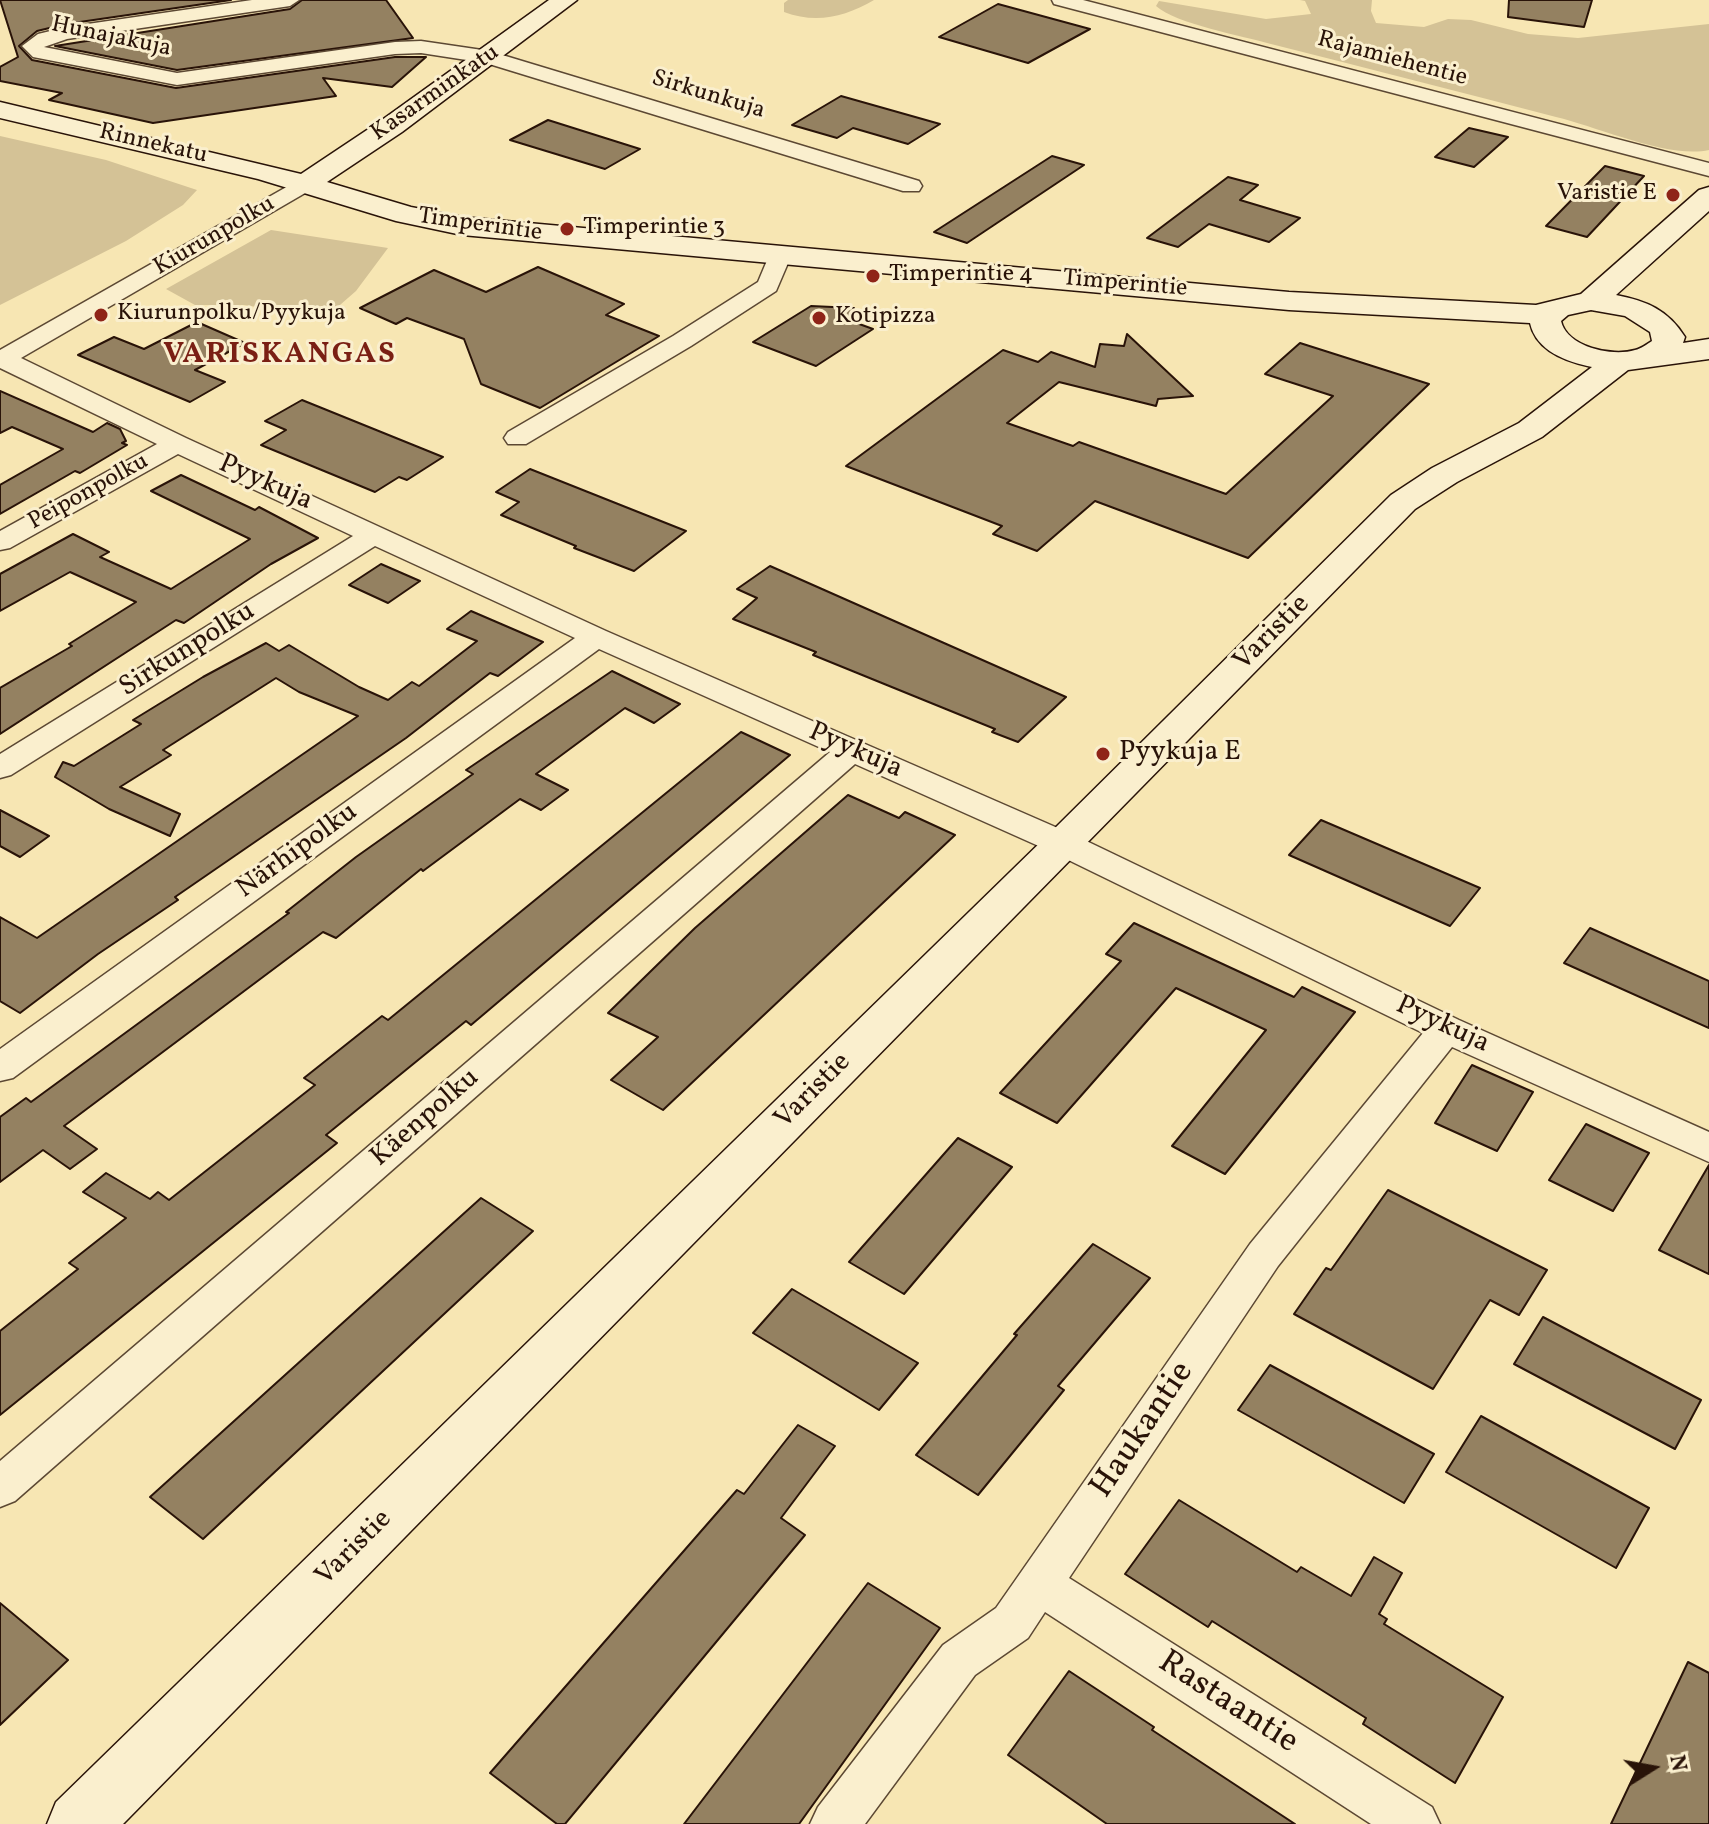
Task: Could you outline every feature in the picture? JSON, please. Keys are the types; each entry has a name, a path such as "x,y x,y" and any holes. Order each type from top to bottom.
{"street":[{"name":"Hunajakuja","path":"290,0 67,33 45,38 32,46 40,53 177,79 395,48 421,47 489,57"},
{"name":"Kasarminkatu","path":"304,184 489,57 565,0"},
{"name":"Rajamiehentie","path":"1061,0 1104,5 1709,170"},
{"name":"Sirkunkuja","path":"489,57 911,186"},
{"name":"Rinnekatu","path":"0,110 201,156 304,184"},
{"name":"Timperintie","path":"304,184 406,215 462,226 1289,301 1474,313 1552,330 1591,358 1632,360"},
{"name":"Kiurunpolku","path":"1,359 304,184"},
{"path":"1575,394 1570,368 1552,330 1631,268 1709,196"},
{"path":"517,438 682,341 768,286 779,256"},
{"path":"1631,268 1638,310"},
{"path":"1591,301 1638,310 1665,328 1709,341"},
{"path":"1632,360 1667,346 1669,337 1665,328"},
{"path":"1632,360 1709,349"},
{"name":"Pyykuja","path":"1,359 177,444 596,637 1064,844 1446,1029 1709,1148"},
{"name":"Varistie","path":"79,1824 1064,844 1403,502 1459,465 1519,437 1554,414 1575,394 1632,360"},
{"name":"Peiponpolku","path":"0,542 177,444"},
{"name":"Sirkunpolku","path":"0,768 375,534"},
{"name":"Närhipolku","path":"0,1068 596,637"},
{"name":"Käenpolku","path":"0,1488 851,751"},
{"name":"Haukantie","path":"835,1824 959,1660 1012,1623 1264,1255 1446,1029"},
{"name":"Rastaantie","path":"1040,1584 1415,1824"}],"shaded area":[{"path":"788,0 874,0 830,17 807,18 784,12 784,3"},
{"path":"1300,0 1372,0 1371,11 1376,23 1424,27 1448,19 1471,20 1528,34 1578,38 1709,24 1709,150 1674,150 1633,141 1556,117 1210,29 1178,18 1156,6 1159,1 1266,19 1311,14 1305,1"},
{"path":"0,136 106,160 197,190 183,205 126,241 0,305"},
{"path":"271,230 388,248 356,291 325,318 244,305 195,305 166,289"}],"building":[{"path":"0,0 231,0 66,24 37,31 19,46 32,60 176,88 395,57 426,57 392,87 323,78 336,96 153,123 49,100 62,93 0,81 0,67 18,57"},
{"path":"302,0 386,0 413,38 177,70 55,46 290,9"},
{"path":"1509,0 1592,0 1584,27 1508,17"},
{"path":"998,4 1090,29 1028,63 939,37"},
{"path":"841,96 940,124 908,144 853,128 837,138 792,125"},
{"path":"548,120 640,149 605,169 510,140"},
{"path":"1469,128 1508,137 1474,167 1435,157"},
{"path":"1052,156 1084,165 967,243 934,232"},
{"path":"1605,166 1644,176 1587,237 1546,226"},
{"path":"1228,177 1258,185 1240,200 1300,218 1269,242 1209,224 1178,247 1147,238"},
{"path":"538,267 624,304 606,315 659,336 540,408 481,384 464,339 407,318 396,324 360,308 434,270 486,292"},
{"path":"811,306 854,308 851,321 873,329 816,366 753,342"},
{"path":"197,322 245,343 195,370 225,382 190,402 78,355 114,337 144,349"},
{"path":"1127,334 1193,396 1158,399 1156,406 1059,382 1007,423 1073,446 1079,442 1226,494 1333,396 1265,374 1300,343 1429,384 1248,558 1095,501 1037,551 993,534 1002,526 846,466 1003,350 1038,362 1051,352 1095,367 1100,344 1124,346"},
{"path":"0,391 93,432 107,423 120,429 126,441 122,443 127,445 0,514 0,485 63,449 12,427 0,433"},
{"path":"302,400 443,457 407,480 399,477 375,492 261,445 286,430 265,421"},
{"path":"530,469 686,531 634,571 574,548 576,546 501,515 519,502 496,492"},
{"path":"181,475 255,510 259,507 318,538 271,564 184,623 176,620 0,734 0,688 72,646 69,644 136,602 70,572 0,611 0,574 73,534 109,552 100,557 171,589 250,539 151,491"},
{"path":"381,564 420,581 388,603 349,585"},
{"path":"770,566 1066,697 1018,742 992,732 995,729 733,619 757,598 737,589"},
{"path":"471,611 543,642 498,676 490,673 406,738 175,897 178,900 98,954 20,1013 0,1001 0,917 37,938 358,716 299,692 276,678 163,750 171,755 120,787 180,814 170,836 109,809 55,777 63,762 74,766 141,724 133,720 266,643 279,651 289,645 359,687 388,700 412,682 419,686 477,641 447,629"},
{"path":"612,671 680,704 654,723 625,708 536,774 568,790 541,810 520,799 423,871 421,869 336,938 323,932 64,1126 97,1149 70,1169 43,1150 0,1182 0,1117 26,1098 31,1102 289,913 286,912 356,857 473,774 466,770"},
{"path":"741,732 790,755 471,1025 466,1021 326,1135 337,1143 0,1415 0,1331 78,1269 69,1263 126,1218 83,1192 106,1173 150,1199 158,1192 169,1200 315,1085 304,1078 382,1016 388,1020"},
{"path":"848,795 899,818 905,812 955,835 663,1110 611,1080 658,1037 608,1013 695,928"},
{"path":"0,810 49,836 20,857 0,846"},
{"path":"1321,820 1480,888 1450,926 1289,855"},
{"path":"1134,923 1294,997 1302,987 1355,1012 1225,1174 1172,1146 1266,1030 1176,988 1057,1123 1000,1093 1121,961 1106,954"},
{"path":"1590,928 1709,981 1709,1028 1564,963"},
{"path":"1472,1065 1533,1092 1497,1151 1435,1123"},
{"path":"1586,1124 1649,1153 1613,1211 1549,1180"},
{"path":"958,1138 1012,1167 904,1294 849,1262"},
{"path":"1709,1165 1709,1274 1659,1250"},
{"path":"1388,1190 1547,1270 1519,1315 1490,1300 1433,1389 1294,1314 1326,1268 1331,1270"},
{"path":"481,1198 533,1231 203,1539 150,1497"},
{"path":"1093,1244 1150,1278 1058,1386 1064,1390 978,1495 916,1455 1017,1335 1014,1334"},
{"path":"792,1289 918,1363 879,1410 753,1333"},
{"path":"1543,1317 1701,1400 1675,1449 1514,1364"},
{"path":"1270,1365 1434,1454 1404,1503 1238,1410"},
{"path":"1481,1416 1649,1508 1616,1568 1446,1472"},
{"path":"798,1425 835,1446 781,1518 805,1535 565,1824 557,1824 490,1773 737,1490 744,1494"},
{"path":"1179,1500 1297,1572 1301,1567 1351,1596 1374,1557 1402,1573 1379,1614 1387,1619 1384,1624 1503,1697 1455,1783 1363,1724 1366,1718 1212,1621 1208,1627 1125,1574"},
{"path":"868,1583 940,1628 799,1824 684,1824"},
{"path":"0,1603 68,1660 0,1725"},
{"path":"1688,1662 1709,1673 1709,1824 1611,1824"},
{"path":"1069,1671 1295,1824 1107,1824 1008,1755"}],"place":[{"name":"Varistie E","path":"1673,195"},
{"name":"Timperintie 3","path":"567,229"},
{"name":"Timperintie 4","path":"873,276"},
{"name":"Kiurunpolku/Pyykuja","path":"101,315"},
{"name":"Kotipizza","path":"819,318"},
{"name":"Pyykuja E","path":"1103,754"}],"district":[{"name":"VARISKANGAS","path":"280,356"}]}
